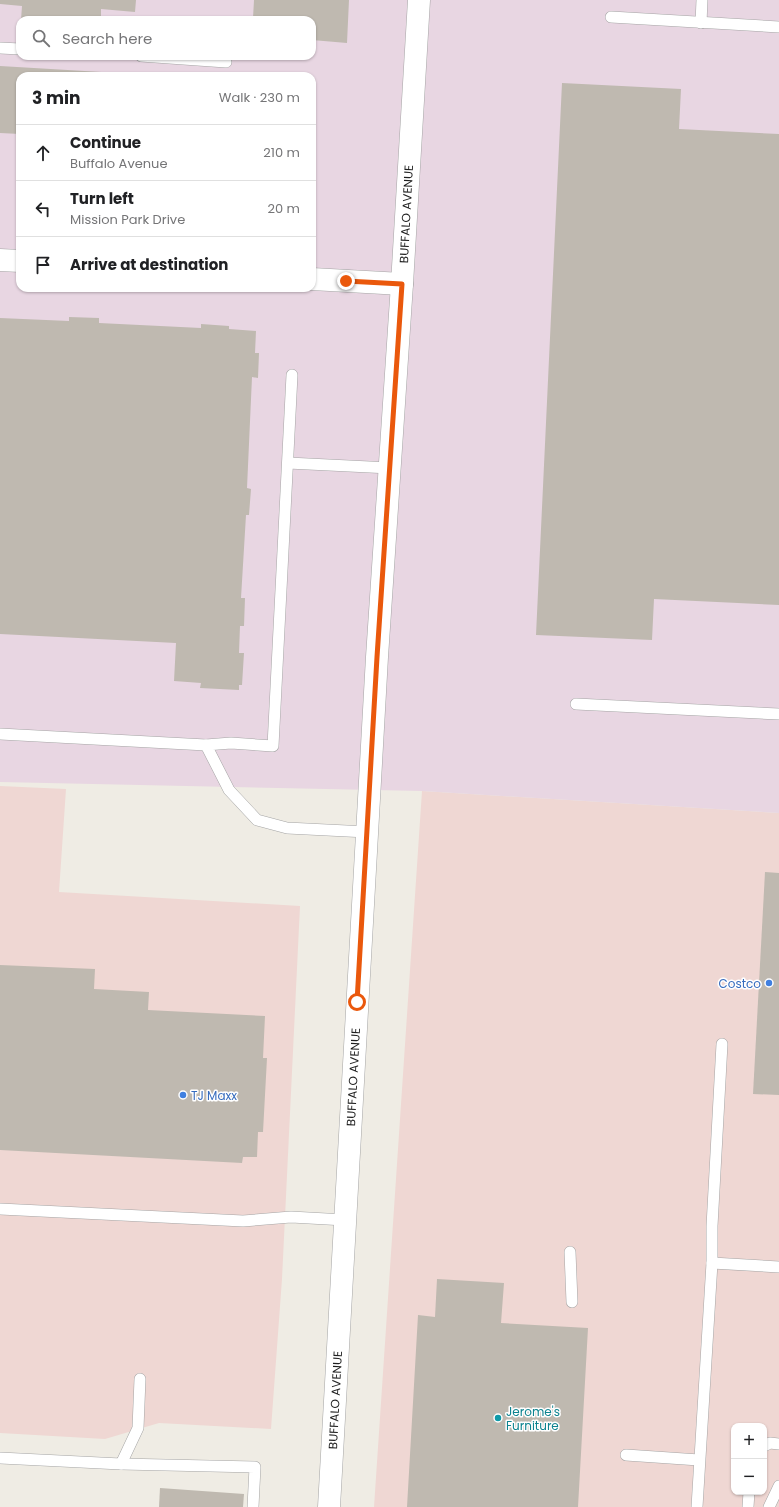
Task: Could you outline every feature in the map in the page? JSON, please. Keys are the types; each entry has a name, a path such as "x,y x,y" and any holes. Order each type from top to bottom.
{"street":[{"name":"BUFFALO AVENUE","path":"329,1507 367,832 419,0"},
{"path":"0,260 16,261"},
{"path":"316,279 402,284"}],"lane":[{"path":"701,23 702,0"},
{"path":"611,17 779,27"},
{"path":"0,48 16,49"},
{"path":"198,60 226,62"},
{"path":"0,734 206,746 231,743 273,746 292,375"},
{"path":"288,463 390,468"},
{"path":"576,704 779,714"},
{"path":"206,746 229,790 257,820 287,828 367,832"},
{"path":"697,1507 712,1264 712,1226 722,1044"},
{"path":"0,1209 244,1221 291,1217 345,1220"},
{"path":"570,1252 572,1302"},
{"path":"712,1264 779,1267"},
{"path":"121,1464 138,1428 140,1379"},
{"path":"767,1444 770,1443 779,1444"},
{"path":"626,1455 699,1460"},
{"path":"0,1458 121,1464 255,1467 253,1507"},
{"path":"769,1507 779,1486"},
{"path":"748,1507 749,1495"},
{"path":"774,1507 779,1502"}],"shaded area":[{"path":"0,0 779,0 779,813 422,791 0,782"},
{"path":"0,786 66,789 59,892 300,906 282,1279 271,1429 159,1423 105,1439 0,1433"},
{"path":"422,791 779,813 779,1507 374,1507"}],"building":[{"path":"0,0 136,0 135,12 101,9 101,16 21,16 22,6 0,4"},
{"path":"254,0 349,0 347,43 316,40 316,16 253,16"},
{"path":"0,66 101,72 16,72 16,134 0,133"},
{"path":"562,83 681,89 679,129 779,134 779,605 654,599 652,640 536,635"},
{"path":"69,317 99,318 99,323 201,328 201,324 229,326 229,329 256,331 255,353 259,353 258,378 252,377 247,488 251,489 249,515 246,515 241,598 245,598 244,626 240,626 239,653 244,653 242,685 239,685 239,690 200,688 201,683 174,681 176,643 0,634 0,318 69,321"},
{"name":"Costco","path":"765,872 779,873 779,1095 753,1094"},
{"path":"0,965 95,969 94,989 149,992 148,1010 265,1016 263,1058 267,1058 263,1132 258,1132 257,1157 243,1157 242,1163 0,1150"},
{"name":"Jerome's Furniture","path":"437,1279 504,1283 501,1323 588,1328 578,1507 407,1507 418,1315 435,1317"},
{"path":"160,1488 244,1494 243,1507 159,1507"}],"place":[{"name":"Costco","path":"769,983"},
{"name":"TJ Maxx","path":"183,1095"},
{"name":"Jerome's Furniture","path":"498,1418"}],"route":[{"path":"346,281 402,284 377,657 357,1002"}]}
